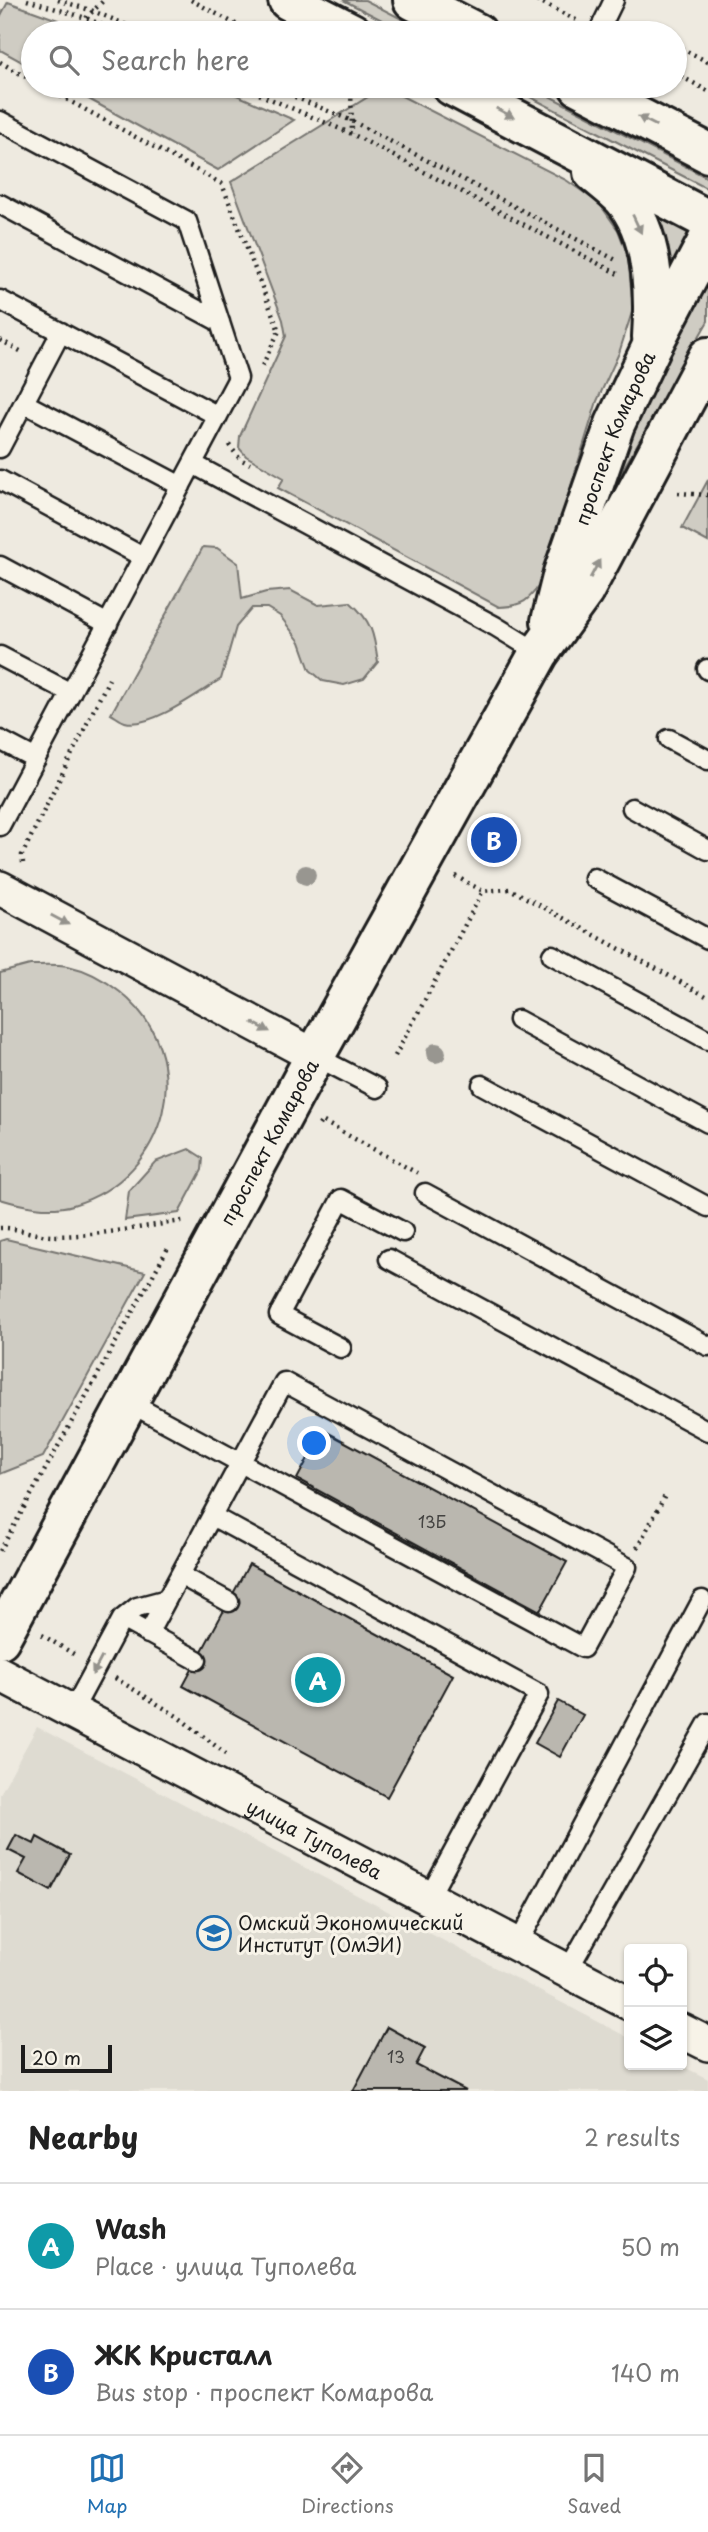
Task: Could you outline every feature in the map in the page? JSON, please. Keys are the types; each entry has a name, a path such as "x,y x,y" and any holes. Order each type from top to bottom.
{"main road":[{"path":"288,0 329,21"},
{"path":"413,0 454,21"},
{"path":"475,98 708,220"},
{"path":"602,98 708,153"},
{"path":"557,141 622,198 643,238 653,282 651,348"},
{"name":"проспект Комарова","path":"542,650 563,573 615,425 651,348 708,240"},
{"name":"проспект Комарова","path":"0,1639 315,1056 542,650 584,591 708,357"}],"street":[{"path":"0,888 315,1056"},
{"name":"улица Туполева","path":"0,1674 624,2000"},
{"path":"687,2034 708,2045"}],"lane":[{"path":"604,21 614,0"},
{"path":"0,121 187,221 238,378 0,826"},
{"path":"0,204 220,322"},
{"path":"0,300 218,416"},
{"path":"0,448 61,332"},
{"path":"24,403 181,486"},
{"path":"193,464 542,650"},
{"path":"0,480 143,556"},
{"path":"0,566 108,624"},
{"path":"0,656 71,693"},
{"path":"669,738 708,760"},
{"path":"0,740 36,759"},
{"path":"632,808 708,849"},
{"path":"594,878 708,939"},
{"path":"552,956 708,1040"},
{"path":"517,1020 708,1123"},
{"path":"315,1056 377,1088"},
{"path":"482,1085 708,1207"},
{"path":"425,1193 708,1346"},
{"path":"341,1348 279,1315 291,1292 341,1199 403,1232"},
{"path":"389,1259 708,1431"},
{"path":"128,1402 241,1463 583,1648 626,1567 284,1382 241,1463 148,1634"},
{"path":"212,1516 540,1694 429,1897"},
{"path":"180,1575 229,1602"},
{"path":"72,1712 122,1619 137,1608 167,1599"},
{"path":"518,1944 702,1600"},
{"path":"122,1619 197,1660"},
{"path":"568,1970 708,1723"}],"path":[{"path":"27,0 93,21"},
{"path":"58,0 117,21"},
{"path":"86,18 104,0"},
{"path":"191,0 230,21"},
{"path":"537,0 577,21"},
{"path":"687,51 708,62"},
{"path":"0,62 21,74"},
{"path":"687,80 708,91"},
{"path":"267,98 352,135 619,274 617,260 352,121 297,98"},
{"path":"351,98 352,135"},
{"path":"678,493 708,495"},
{"path":"22,855 114,668"},
{"path":"455,876 483,891 510,888 708,997"},
{"path":"395,1056 483,891"},
{"path":"322,1121 420,1174"},
{"path":"0,1228 41,1236 79,1236 183,1221"},
{"path":"0,1551 168,1248"},
{"path":"639,1543 666,1494"},
{"path":"42,1635 177,1716 228,1755"}],"shaded area":[{"path":"343,0 365,0 406,21 384,21"},
{"path":"8,2 61,21 21,21 21,61 0,50 0,17"},
{"path":"87,98 244,98 294,120 218,170"},
{"path":"366,98 406,98 566,180 599,203 618,230 628,256 633,309 619,353 597,401 542,581 529,598 520,604 499,607 278,488 284,478 246,456 239,448 240,436 286,336 283,320 231,182"},
{"path":"532,98 553,98 708,178 708,189"},
{"path":"639,196 701,229 685,260 666,263"},
{"path":"708,272 708,321 614,485 635,422"},
{"path":"708,480 708,542 682,528"},
{"path":"203,547 217,548 238,563 242,599 266,592 290,590 318,605 350,602 363,615 371,629 378,662 364,679 344,685 323,681 310,670 300,642 280,616 267,608 252,608 236,627 221,679 174,708 148,720 125,722 111,714"},
{"path":"30,965 75,968 96,976 120,992 145,1018 160,1048 166,1080 162,1112 151,1142 132,1169 106,1190 64,1207 36,1207 0,1199 0,973"},
{"path":"189,1149 203,1158 202,1170 179,1213 125,1220 129,1191 155,1162"},
{"path":"6,1239 145,1272 43,1457 0,1474 0,1241"},
{"name":"Омский Экономический Институт (ОмЭИ)","path":"37,1727 624,2035 624,2070 687,2068 708,2079 708,2091 0,2091 0,1794"}],"building":[{"path":"323,1430 567,1562 540,1611 297,1479"},
{"path":"249,1564 453,1675 387,1797 183,1686"},
{"path":"558,1701 583,1715 560,1757 535,1743"},
{"path":"16,1835 34,1844 37,1837 70,1855 51,1891 18,1873 26,1859 8,1850"},
{"path":"387,2027 425,2048 416,2065 466,2091 353,2091"}],"place":[{"name":"ЖК Кристалл","path":"494,840"},
{"name":"Wash","path":"318,1680"},
{"name":"Омский Экономический Институт (ОмЭИ)","path":"214,1933"}]}
